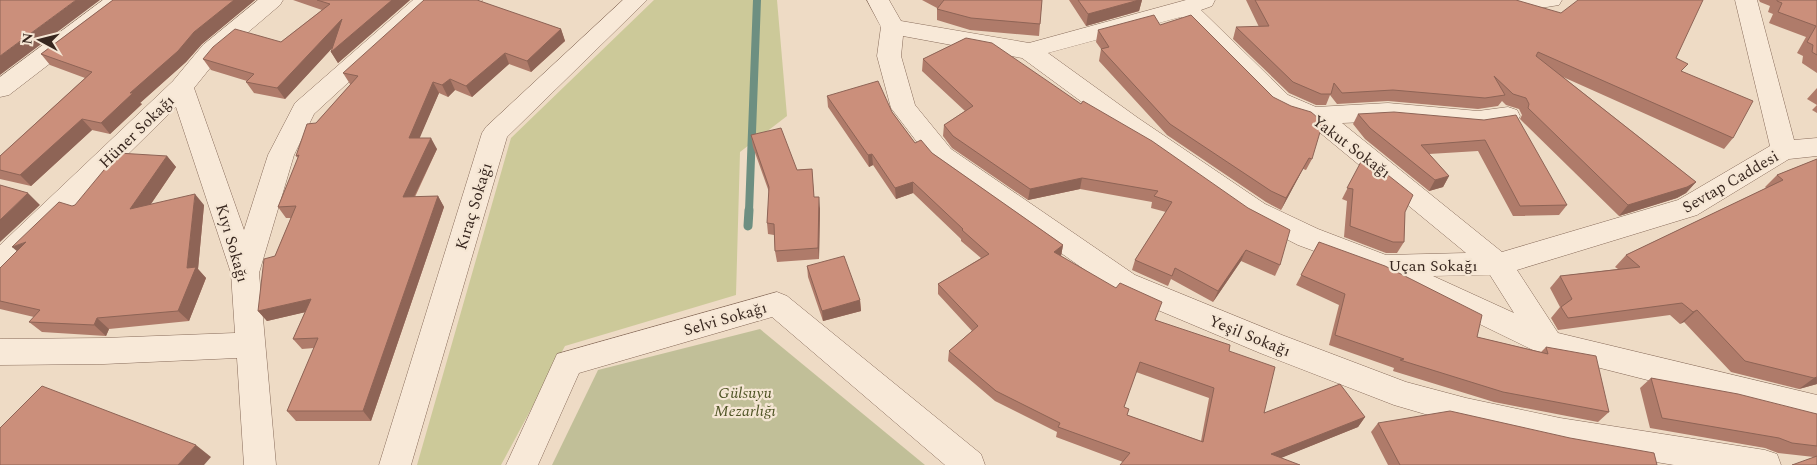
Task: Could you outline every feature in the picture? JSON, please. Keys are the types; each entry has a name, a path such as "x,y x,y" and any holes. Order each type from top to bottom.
{"street":[{"path":"0,89 118,0"},
{"name":"Hüner Sokağı","path":"0,262 182,87 211,51 272,0"},
{"path":"245,273 281,155 304,109 428,0"},
{"name":"Kıraç Sokağı","path":"396,465 495,133 636,0"},
{"path":"878,0 893,27 1029,51 1196,4"},
{"path":"1522,0 1534,2 1551,0"},
{"name":"Sevtap Caddesi","path":"1498,264 1688,208 1784,150 1746,0"},
{"name":"Yakut Sokağı","path":"1196,4 1279,101 1296,110 1316,116 1498,264"},
{"name":"Yeşil Sokağı","path":"893,27 889,56 903,108 942,156 1125,283 1271,344 1405,395 1466,412 1560,432 1765,465"},
{"name":"Uçan Sokağı","path":"1029,51 1129,124 1255,211 1308,236 1385,266 1498,264 1548,344"},
{"name":"Kıyı Sokağı","path":"182,87 245,273 260,465"},
{"path":"1316,116 1388,112 1478,120 1508,116"},
{"path":"1784,150 1817,147"},
{"path":"1385,266 1548,344 1817,409"},
{"name":"Selvi Sokağı","path":"522,465 568,363 777,304 969,465"},
{"path":"0,352 252,346"}],"shaded area":[{"path":"654,0 777,0 787,116 740,152 736,295 565,346 501,465 417,465 511,138"}],"green space":[{"name":"Gülsuyu Mezarlığı","path":"760,329 925,465 552,465 598,370"}],"building":[{"path":"0,0 76,0 0,56"},
{"path":"113,0 234,0 194,32 178,51 130,93 133,93 101,123 82,119 20,175 0,170 0,156 92,72 41,54"},
{"path":"317,0 392,0 331,52 342,19 277,88 246,82 254,74 203,59 213,47 235,29 281,42 330,4"},
{"path":"424,0 477,0 561,29 527,61 505,53 466,86 450,79 442,85 433,82 409,138 431,138 403,197 438,196 363,411 287,411 318,338 293,339 311,299 258,311 264,259 275,256 296,206 278,207 299,155 296,156 307,124 316,123 358,76 343,73"},
{"path":"944,0 1042,0 1040,24 971,18 937,9"},
{"path":"1078,0 1139,0 1088,14"},
{"path":"1255,0 1516,0 1561,13 1578,0 1703,0 1676,58 1688,64 1681,71 1753,101 1733,138 1538,52 1536,56 1696,182 1687,187 1628,205 1528,108 1529,104 1526,98 1513,94 1494,76 1505,95 1485,98 1393,90 1342,93 1334,83 1331,94 1321,94 1293,82 1236,27 1269,26"},
{"path":"1777,0 1817,0 1817,55 1812,52 1813,45 1807,42 1816,26 1778,12 1782,3"},
{"path":"1154,15 1160,25 1191,15 1273,97 1291,106 1311,112 1323,122 1312,159 1309,158 1286,198 1271,191 1170,124 1101,49 1109,47 1098,30"},
{"path":"966,38 992,43 1081,104 1083,101 1152,141 1248,208 1290,230 1280,265 1246,250 1218,291 1175,268 1172,276 1135,260 1172,202 1154,196 1158,191 1082,178 1030,189 953,136 944,125 973,106 923,59"},
{"path":"878,81 892,112 915,143 921,140 932,153 1063,245 1054,252 1116,288 1120,283 1162,302 1155,320 1230,345 1229,351 1275,367 1264,413 1340,384 1365,417 1271,454 1300,465 1120,465 1130,453 1058,427 1060,423 996,391 949,351 978,326 938,284 989,254 913,182 895,188 872,154 868,155 827,96","holes":["1140,362 1214,388 1203,442 1127,415 1129,409 1124,407"]},
{"path":"1394,112 1484,120 1516,115 1567,205 1520,206 1485,140 1421,145 1449,176 1435,180 1370,128 1358,114"},
{"path":"781,128 797,170 812,169 814,197 819,197 818,248 775,251 774,224 767,223 769,187 751,135"},
{"path":"118,153 167,156 130,209 195,194 187,268 196,267 178,311 97,318 94,325 29,322 40,310 0,301 0,268 26,242 12,247 59,202 72,206 75,205"},
{"path":"1364,156 1413,195 1405,212 1404,242 1393,242 1350,226 1353,189 1347,188"},
{"path":"1817,159 1817,377 1814,378 1745,361 1697,310 1693,312 1682,303 1568,318 1561,307 1572,299 1560,276 1640,267 1626,255 1783,180 1777,175"},
{"path":"0,185 28,193 0,220"},
{"path":"1319,242 1385,266 1482,315 1477,337 1548,354 1546,347 1596,356 1609,412 1503,392 1400,360 1404,359 1335,335 1345,294 1301,275"},
{"path":"844,256 860,300 822,311 807,266"},
{"path":"1651,378 1738,394 1817,414 1817,446 1662,418"},
{"path":"42,386 196,445 178,465 0,465 0,428"},
{"path":"1450,411 1570,438 1654,453 1657,465 1400,465 1378,423"},
{"path":"1817,456 1817,465 1792,465"}],"waterway":[{"path":"749,211 757,0"},
{"path":"748,226 749,210"}]}
